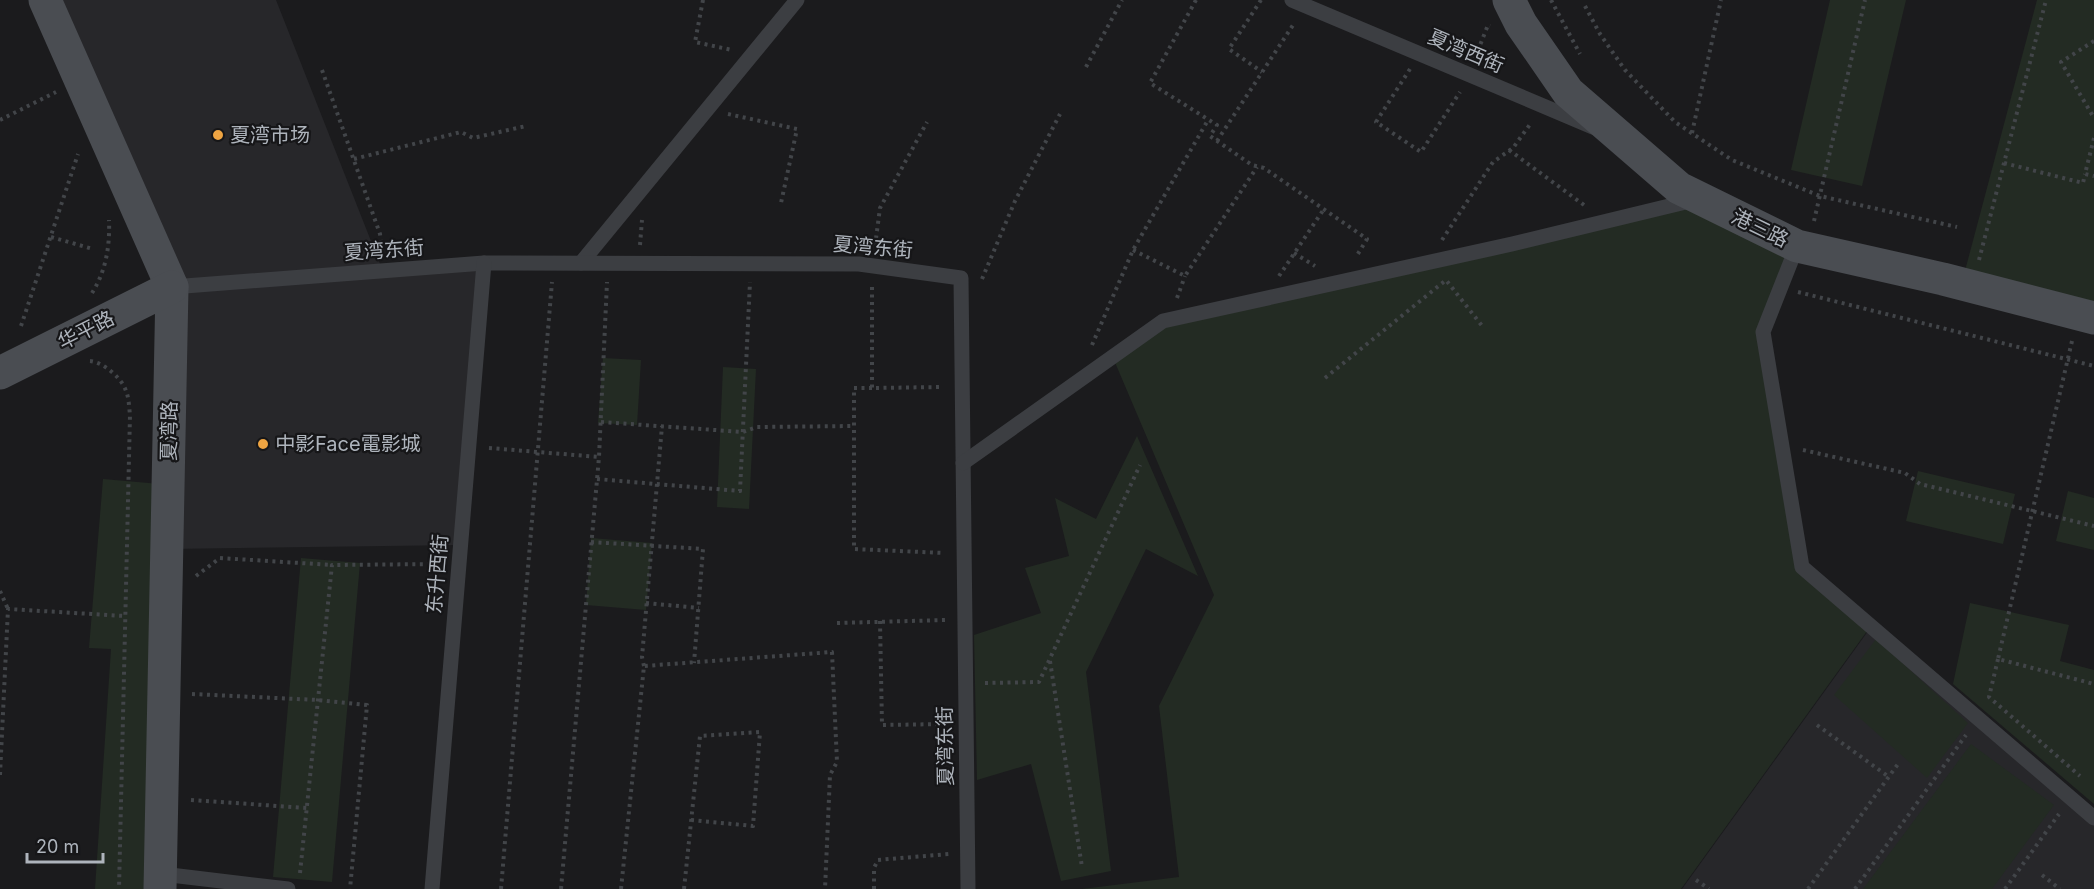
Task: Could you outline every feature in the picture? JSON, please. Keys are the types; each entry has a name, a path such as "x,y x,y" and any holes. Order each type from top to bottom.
{"street":[{"name":"夏湾路","path":"45,0 172,287 161,881"},
{"name":"港三路","path":"1503,14 1521,24 1568,92 1679,188 1700,198 1805,230 1971,286 2086,316"},
{"name":"华平路","path":"0,373 172,287"}],"lane":[{"path":"581,263 797,0"},
{"name":"夏湾西街","path":"1292,0 1624,141"},
{"path":"963,463 1163,321 1700,198"},
{"path":"1805,230 1763,332 1802,567 2094,818"},
{"name":"夏湾东街","path":"172,287 484,263 859,264 961,278 968,889"},
{"name":"东升西街","path":"432,889 484,263"},
{"path":"161,881 288,889"}],"path":[{"path":"703,0 695,42 752,55"},
{"path":"1086,67 1122,0"},
{"path":"1196,0 1150,83 1217,125 1209,136 1264,168 1367,239 1340,282 1294,253"},
{"path":"1261,0 1229,49 1262,72"},
{"path":"1551,0 1583,60"},
{"path":"1692,133 1721,0"},
{"path":"1805,230 1820,196 1865,0"},
{"path":"1971,286 2046,0"},
{"path":"1585,6 1600,34 1625,70 1675,122 1732,160 1820,196 1957,226"},
{"path":"1419,54 1376,122 1421,152 1464,87 1488,25 1503,14"},
{"path":"1217,141 1299,16"},
{"path":"2094,41 2061,62 2094,118"},
{"path":"322,70 380,234 384,271"},
{"path":"0,120 62,89"},
{"path":"1426,262 1493,162 1509,150 1543,106"},
{"path":"707,110 797,129 781,203"},
{"path":"961,278 981,280 1015,201 1060,114"},
{"path":"1076,384 1133,250 1208,120"},
{"path":"872,387 872,265 880,208 927,122"},
{"path":"354,159 461,132 473,138 526,126"},
{"path":"2004,163 2083,183 2094,138"},
{"path":"1509,150 1606,221"},
{"path":"21,326 78,154"},
{"path":"1133,250 1185,276 1257,166"},
{"path":"2085,174 2094,176"},
{"path":"1263,299 1324,209"},
{"path":"92,294 106,261 110,237 108,212"},
{"path":"51,237 93,249"},
{"path":"501,889 554,263"},
{"path":"561,889 599,458 608,263"},
{"path":"597,479 740,491 751,264"},
{"path":"1325,378 1446,280 1483,327"},
{"path":"1781,287 2094,366"},
{"path":"2085,780 1989,697 2067,359 2086,316"},
{"path":"84,361 94,361 114,373 126,388 130,415 119,889"},
{"path":"962,387 854,388 854,549 964,553"},
{"path":"601,422 743,432 757,427 854,426"},
{"path":"621,889 644,666 642,657 646,603 662,426"},
{"path":"1782,445 1905,473 1920,484 2094,526"},
{"path":"469,446 599,458"},
{"path":"965,684 1039,682 1140,465"},
{"path":"591,542 703,549 694,663"},
{"path":"195,576 220,558 332,565 459,563"},
{"path":"300,877 332,565"},
{"path":"0,591 8,609 0,775"},
{"path":"646,603 699,608"},
{"path":"8,609 125,616"},
{"path":"837,623 965,619"},
{"path":"880,621 882,725 966,723"},
{"path":"644,666 832,652 837,762 830,775 825,889"},
{"path":"1998,659 2094,684"},
{"path":"1049,660 1082,867"},
{"path":"191,694 318,700 368,705 350,889"},
{"path":"1817,725 1889,777"},
{"path":"684,889 691,819 700,736 760,732 753,825 691,819"},
{"path":"1855,889 1966,735"},
{"path":"1808,889 1898,764"},
{"path":"187,800 307,808"},
{"path":"2005,889 2064,808"},
{"path":"874,889 874,868 878,860 968,852"},
{"path":"2042,876 2060,889"},
{"path":"1696,880 1709,889"}],"shaded area":[{"name":"夏湾市场","path":"47,0 276,0 382,269 172,285"},
{"path":"1830,0 1906,0 1862,186 1791,170"},
{"path":"2037,0 2094,0 2094,315 1962,282"},
{"path":"1700,200 1797,246 1762,332 1801,567 1870,627 1681,889 1082,889 1179,877 1159,706 1214,595 1114,360 1164,323"},
{"path":"482,265 460,545 168,549 173,288"},
{"path":"603,358 641,360 637,425 598,423"},
{"path":"723,367 756,369 749,509 717,507"},
{"path":"1137,436 1198,576 1146,549 1086,672 1111,871 1061,881 1031,764 977,780 974,635 1041,613 1025,568 1069,556 1055,498 1096,519"},
{"path":"1918,471 2015,494 2003,544 1906,521"},
{"path":"103,479 160,484 149,889 95,889 111,649 89,648"},
{"path":"2068,491 2094,498 2094,550 2056,541"},
{"path":"591,538 652,543 646,610 586,605"},
{"path":"301,558 360,563 332,882 273,877"},
{"path":"1970,603 2069,625 2060,661 2094,670 2094,804 1953,684"},
{"path":"1871,627 2094,819 2094,889 1682,889"},
{"path":"1876,639 1968,723 1927,778 1834,695"},
{"path":"1971,744 2054,805 1992,889 1863,889"}],"place":[{"name":"夏湾市场","path":"218,135"},
{"name":"中影Face電影城","path":"263,444"}]}
